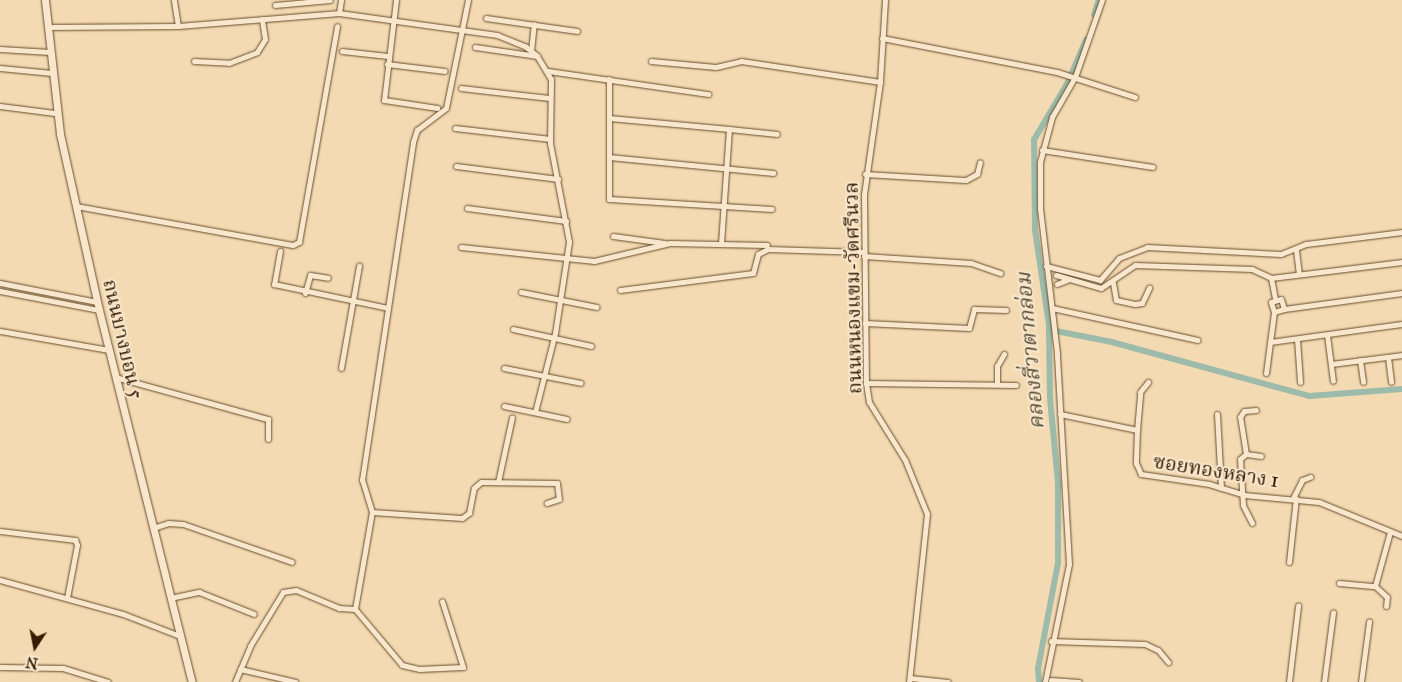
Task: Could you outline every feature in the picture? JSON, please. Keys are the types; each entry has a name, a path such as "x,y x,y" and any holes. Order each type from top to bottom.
{"main road":[{"name":"ถนนบางบอน 5","path":"45,0 55,113 115,377 192,682"}],"street":[{"path":"174,0 178,26"},
{"path":"275,5 330,0"},
{"path":"339,13 341,0"},
{"path":"396,0 392,19 384,100 437,108"},
{"path":"442,601 463,667 419,670 402,665 355,609 371,515 362,480 414,136 446,108 468,0"},
{"name":"ถนนหนองแขม-วัดศรีนวล","path":"885,0 880,82 865,174 866,383 869,402 905,460 927,514 909,680"},
{"path":"1079,682 1048,681 1051,642 1069,564 1052,308 1053,284 1052,276 1046,266 1038,183 1042,150 1052,117 1075,77 1102,0"},
{"path":"298,2 299,16"},
{"path":"47,26 178,26 339,13 497,35 537,56 548,71 550,139 566,221 566,260 554,338 535,412"},
{"path":"486,18 577,31"},
{"path":"194,61 229,63 257,52 265,39 262,19"},
{"path":"530,51 534,24"},
{"path":"76,206 280,247 293,245 302,236 337,26"},
{"path":"882,38 1056,72 1135,97"},
{"path":"475,47 537,56"},
{"path":"0,49 50,52"},
{"path":"342,51 388,56"},
{"path":"651,61 716,67 741,61 880,82"},
{"path":"388,64 445,72"},
{"path":"0,68 52,73"},
{"path":"548,71 708,94"},
{"path":"608,80 609,199 772,209"},
{"path":"461,88 549,98"},
{"path":"0,106 55,113"},
{"path":"609,118 777,134"},
{"path":"455,128 550,139"},
{"path":"721,244 729,129"},
{"path":"1042,150 1153,167"},
{"path":"609,158 773,173"},
{"path":"865,174 966,180 977,174 980,162"},
{"path":"456,166 558,179"},
{"path":"467,208 566,221"},
{"path":"1046,266 1100,280 1119,258 1147,248 1267,255 1296,250 1306,244 1402,232"},
{"path":"613,236 670,243 767,245"},
{"path":"461,247 566,260 594,260 670,243"},
{"path":"280,247 274,284 305,293 388,308"},
{"path":"620,290 747,274 755,270 758,254 768,249 864,254 972,263 1000,273"},
{"path":"1296,250 1299,274"},
{"path":"1052,276 1101,288 1113,283 1124,269 1135,264 1252,269 1272,278 1402,262"},
{"path":"341,368 359,266"},
{"path":"305,293 310,275 328,278"},
{"path":"1272,278 1275,298"},
{"path":"1053,284 1067,280"},
{"path":"0,283 97,302"},
{"path":"1113,283 1116,300 1135,304 1142,303 1149,288"},
{"path":"33,297 34,290"},
{"path":"0,291 99,310"},
{"path":"521,292 597,307"},
{"path":"1274,312 1402,293"},
{"path":"1275,298 1285,303 1284,309"},
{"path":"1266,373 1274,312 1271,302 1275,298"},
{"path":"1052,308 1198,340"},
{"path":"865,323 969,328 974,309 1006,310"},
{"path":"1270,342 1402,324"},
{"path":"513,330 591,346"},
{"path":"0,331 109,350"},
{"path":"1327,335 1333,381"},
{"path":"1297,339 1300,382"},
{"path":"997,384 997,366 1004,354"},
{"path":"1331,364 1402,355"},
{"path":"1388,357 1391,382"},
{"path":"1360,360 1363,382"},
{"path":"504,368 581,383"},
{"path":"115,377 268,418 268,439"},
{"path":"1137,430 1140,392 1148,382"},
{"path":"866,383 1016,385"},
{"path":"504,406 566,419"},
{"path":"1252,523 1243,506 1244,495 1240,463 1246,454 1240,417 1244,411 1256,410"},
{"name":"ซอยทองหลาง 1","path":"1060,414 1137,430 1136,463 1141,474 1221,488 1244,495 1295,498 1319,502 1402,536"},
{"path":"1217,414 1221,488"},
{"path":"498,482 512,417"},
{"path":"1246,454 1261,456"},
{"path":"1289,562 1295,498 1302,480 1310,477"},
{"path":"371,515 462,518 469,513 476,484 498,482 557,483 559,499 547,503"},
{"path":"153,528 168,522 184,524 292,562"},
{"path":"0,531 74,540 77,545 67,598"},
{"path":"1375,586 1390,532"},
{"path":"0,580 67,598 180,636"},
{"path":"1339,583 1375,586 1387,597 1386,606"},
{"path":"235,682 257,633 286,589 346,610 355,609"},
{"path":"170,598 199,592 254,614"},
{"path":"1289,682 1298,606"},
{"path":"1324,682 1333,613"},
{"path":"1361,682 1369,622"},
{"path":"1051,642 1144,644 1158,650 1168,662"},
{"path":"0,667 63,668 108,682"},
{"path":"240,669 296,682"},
{"path":"909,680 948,682"}],"waterway":[{"name":"คลองสี่วาตากล่อม","path":"1094,15 1099,0"},
{"name":"คลองสี่วาตากล่อม","path":"1039,682 1038,669 1058,563 1058,483 1050,398 1049,325 1035,230 1034,140 1068,82 1086,40"},
{"path":"1051,330 1112,342 1310,396 1402,389"}]}
